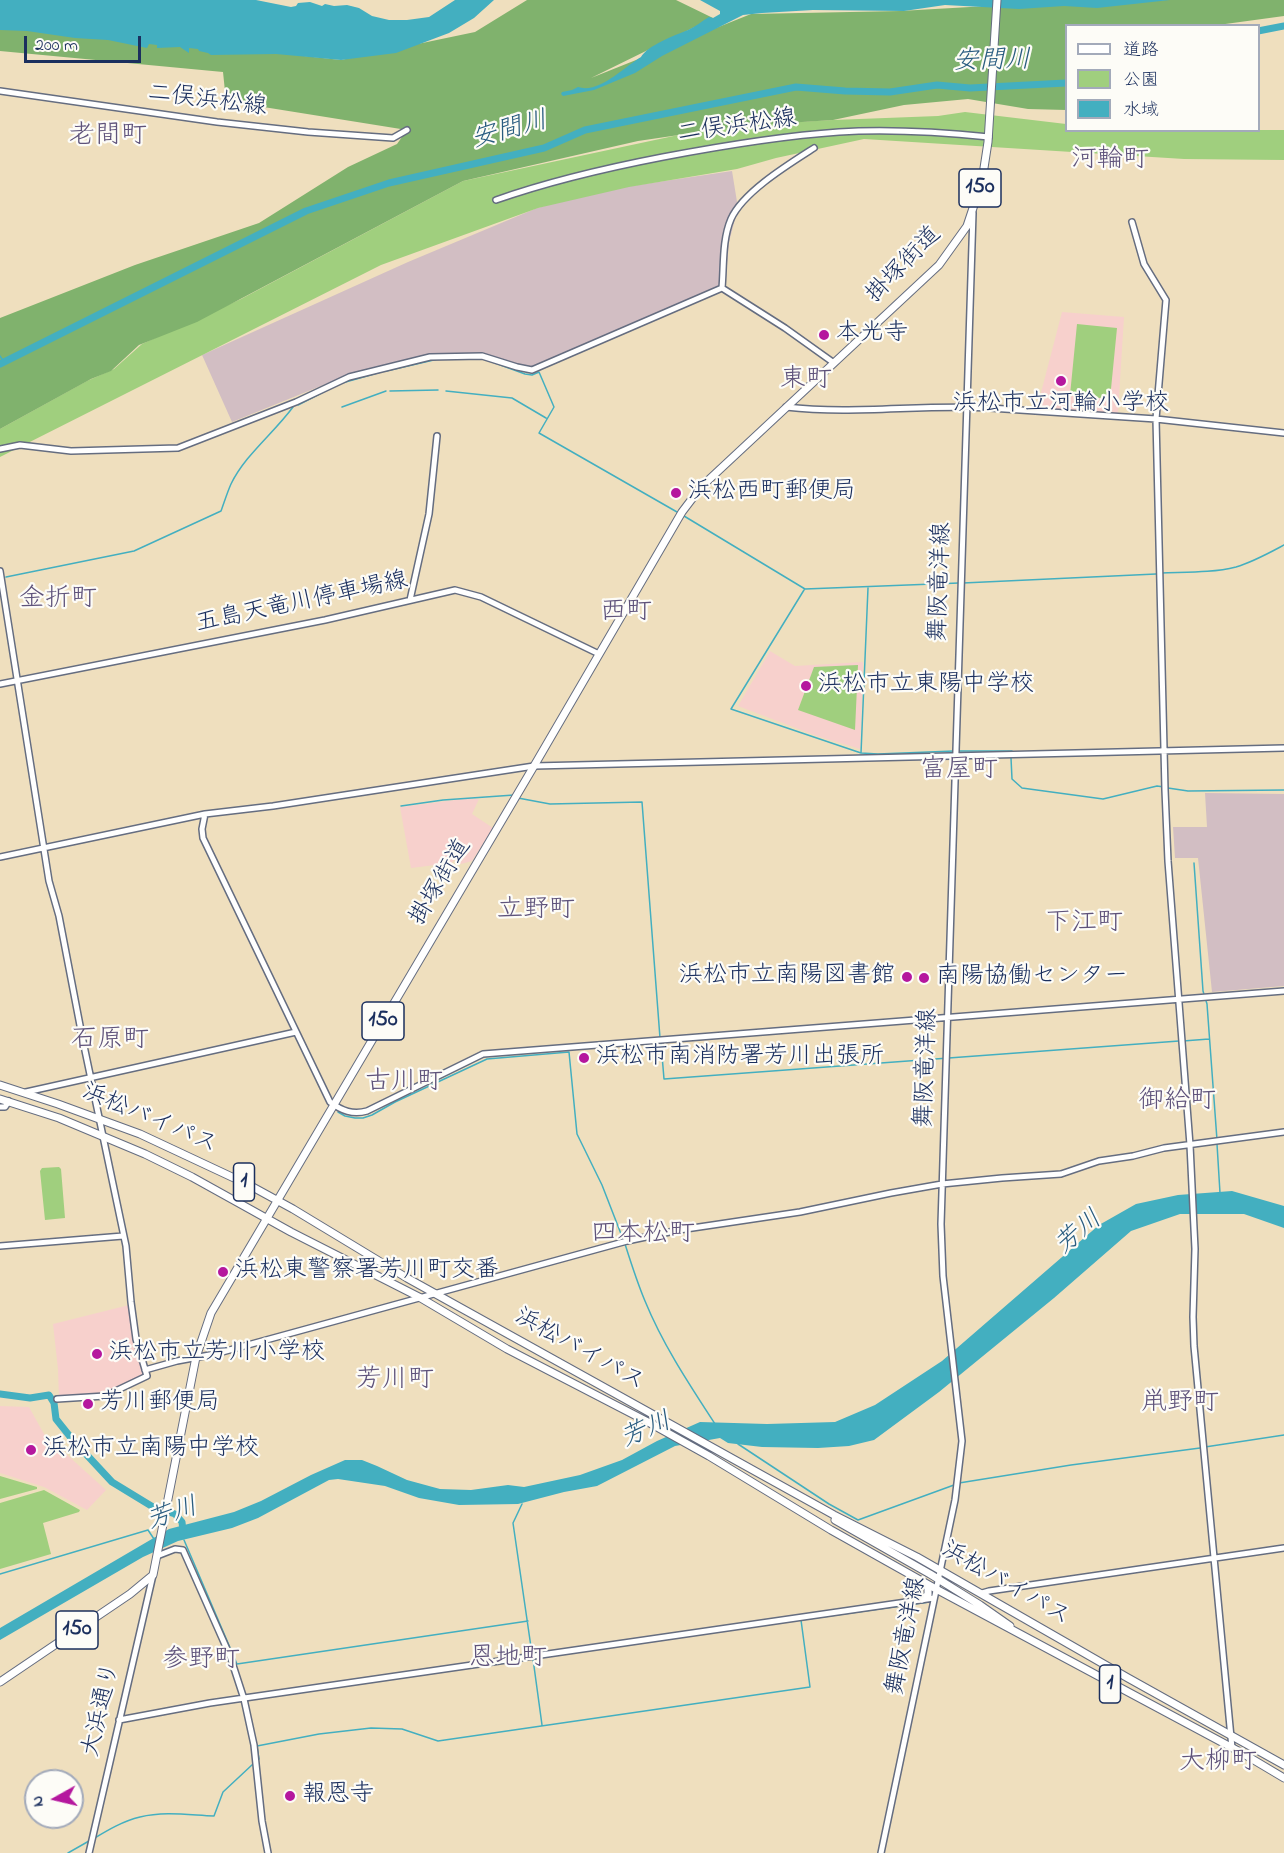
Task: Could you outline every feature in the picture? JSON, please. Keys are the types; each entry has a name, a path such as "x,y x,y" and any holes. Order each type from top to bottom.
{"highway":[{"name":"150","path":"989,137 997,0"},
{"name":"掛塚街道","path":"153,1575 196,1357 211,1313 681,513 701,488 939,265 965,229 973,211 982,181 989,137"},
{"name":"浜松バイパス","path":"0,1085 140,1134 192,1157 277,1201 435,1293 789,1490 982,1593 1284,1765"},
{"name":"浜松バイパス","path":"0,1099 59,1118 104,1136 192,1177 418,1297 507,1349 648,1422 928,1585 1284,1778"},
{"path":"789,1490 818,1510 938,1579"},
{"name":"150","path":"0,1682 130,1594 153,1575"},
{"name":"1","path":"938,1579 1008,1624 1018,1634"},
{"path":"922,1599 928,1595 928,1585"}],"street":[{"name":"二俣浜松線","path":"0,91 285,130 393,138 408,130"},
{"name":"二俣浜松線","path":"496,200 558,180 620,165 791,137 873,131 989,137"},
{"path":"722,288 728,230 731,219 738,208 779,171 814,148"},
{"name":"舞阪竜洋線","path":"881,1853 955,1500 961,1461 962,1441 942,1258 941,1221 973,211"},
{"path":"1132,222 1144,264 1166,300 1156,419 1165,788 1190,1145 1195,1249 1193,1317 1232,1748"},
{"name":"舞阪竜洋線","path":"965,229 971,239"},
{"path":"722,288 785,328 834,363"},
{"path":"0,449 20,445 71,451 178,448 296,402 349,377 430,357 482,356 532,370 722,288"},
{"path":"786,407 854,411 966,406 1156,419 1284,433"},
{"path":"410,600 429,514 437,436"},
{"path":"0,572 43,849 104,1136 123,1236 135,1330 147,1376 105,1396 57,1399"},
{"name":"五島天竜川停車場線","path":"0,684 316,622 448,591 471,593 599,654"},
{"path":"0,857 205,814 273,806 534,766 1284,748"},
{"path":"205,814 203,838 330,1102 348,1112 367,1111 483,1054 1284,991"},
{"path":"25,1092 297,1032"},
{"path":"0,1107 5,1107 9,1101"},
{"path":"145,1370 646,1237 713,1224 800,1212 942,1184 1061,1174 1099,1161 1284,1132"},
{"path":"0,1246 123,1236"},
{"path":"982,1593 1284,1548"},
{"path":"157,1555 175,1549 183,1550 230,1656 244,1698 254,1744 262,1821 268,1853"},
{"name":"大浜通り","path":"89,1853 153,1575"},
{"path":"119,1720 244,1698 934,1598"}],"shaded area":[{"path":"732,171 738,208 729,242 725,290 532,370 474,355 393,363 348,375 232,422 202,355 408,262 537,208 604,190"},
{"path":"1062,312 1124,317 1118,413 1037,408"},
{"name":"浜松市立東陽中学校","path":"770,651 795,666 863,662 860,749 817,736 738,706"},
{"path":"1205,793 1284,794 1284,986 1212,992 1198,858 1175,858 1173,827 1207,827"},
{"path":"479,799 472,814 493,828 472,861 461,864 454,860 445,873 435,865 411,868 400,807"},
{"name":"浜松市立芳川小学校","path":"129,1305 144,1375 105,1394 59,1398 53,1324"},
{"name":"浜松市立南陽中学校","path":"0,1406 29,1407 44,1434 106,1490 87,1510 44,1487 0,1473"}],"green space":[{"path":"527,0 676,0 713,18 591,78 751,14 900,11 1166,0 1284,0 1284,16 1225,24 1065,24 1065,110 1028,109 968,99 904,105 833,120 740,126 638,141 463,181 197,322 139,345 111,371 91,379 0,429 0,318 135,265 259,223 348,167 397,144 407,130 226,101 223,72 0,51 0,23 341,60 475,32"},
{"path":"965,112 1065,124 1065,132 1284,130 1284,160 1184,159 864,139 737,169 629,187 538,208 381,265 0,457 0,429 87,381 114,369 142,344 241,299 463,181 683,134 747,125 938,116"},
{"path":"1077,324 1117,328 1110,399 1070,395"},
{"path":"858,665 855,730 798,710 814,667"},
{"path":"59,1167 65,1218 45,1220 40,1171 42,1168"},
{"path":"0,1476 37,1487 37,1489 0,1499"},
{"path":"44,1490 80,1510 79,1512 43,1523 51,1554 0,1569 0,1503"}],"water":[{"path":"0,0 256,0 291,7 298,3 310,2 322,6 325,4 347,5 359,8 372,16 389,20 407,20 429,17 455,0 494,0 474,18 449,33 396,53 341,60 276,54 211,55 198,49 189,48 189,53 180,47 157,48 157,45 149,44 147,48 108,40 0,30"},
{"path":"700,0 1170,0 1097,8 1064,6 1019,9 945,5 904,11 813,10 743,15 662,56 635,73 594,90 563,96 561,94 578,87 594,87 603,83 655,45 691,29 709,17 713,18 720,14 720,11"},
{"path":"1232,1191 1284,1206 1284,1228 1244,1214 1180,1214 1131,1231 1054,1298 939,1392 874,1440 849,1446 818,1448 762,1447 728,1443 720,1438 675,1446 597,1486 518,1504 459,1505 419,1498 385,1486 338,1479 329,1480 258,1518 232,1528 178,1541 143,1557 0,1640 0,1628 169,1529 234,1512 345,1460 362,1460 407,1480 440,1489 471,1490 508,1485 524,1487 580,1475 622,1460 700,1422 767,1424 835,1422 875,1405 942,1361 1099,1225 1136,1204 1178,1195"}],"waterway":[{"name":"安間川","path":"1260,31 1284,26"},
{"name":"安間川","path":"0,364 306,211 389,183 544,148 585,130 796,87 890,92 937,85 970,88 1065,83"},
{"name":"安間川","path":"0,356 4,362"},
{"path":"386,371 438,359"},
{"path":"487,360 525,374 532,375 539,372 554,407 539,433 677,512"},
{"path":"342,383 381,372"},
{"path":"298,405 337,385"},
{"path":"390,391 438,390"},
{"path":"342,407 386,391"},
{"path":"446,391 512,398 546,418"},
{"path":"6,577 134,551 221,511 237,473 293,407"},
{"path":"684,516 805,589 959,583"},
{"path":"1161,573 1236,567 1284,545"},
{"path":"963,583 1156,574"},
{"path":"861,753 868,588"},
{"path":"804,590 731,709 861,753 954,751"},
{"path":"959,751 1012,751 1011,753"},
{"path":"1011,758 1012,779 1022,788 1103,799 1157,786 1164,787"},
{"path":"1168,788 1188,791 1284,790"},
{"path":"401,806 443,800 514,795"},
{"path":"518,798 550,804 642,802 660,1038"},
{"path":"1194,863 1217,1140"},
{"path":"1183,1041 1209,1039"},
{"path":"661,1043 664,1079 1179,1041"},
{"path":"338,1112 355,1118 372,1115 487,1059 569,1052 577,1134 602,1185 623,1239"},
{"path":"1217,1144 1220,1193"},
{"path":"625,1244 652,1317 677,1364 715,1424"},
{"name":"芳川","path":"0,1394 30,1398 49,1395 54,1403 56,1419 112,1482 153,1507 175,1514 182,1522 183,1531"},
{"path":"1205,1447 1284,1435"},
{"path":"738,1444 829,1504 858,1520 954,1485"},
{"path":"959,1483 1200,1448"},
{"path":"522,1504 513,1523 532,1654"},
{"name":"芳川","path":"0,1574 148,1530 154,1539"},
{"name":"芳川","path":"184,1540 237,1664 528,1621"},
{"path":"259,1759 257,1746 319,1734 371,1728 402,1729 438,1741 810,1687 801,1620 929,1602"},
{"path":"533,1659 542,1725"},
{"path":"93,1839 122,1823 149,1815 214,1816 223,1792 253,1764"},
{"path":"68,1853 89,1841"}],"place":[{"name":"本光寺","path":"824,335"},
{"name":"浜松市立河輪小学校","path":"1061,381"},
{"name":"浜松西町郵便局","path":"676,493"},
{"name":"浜松市立東陽中学校","path":"806,686"},
{"name":"浜松市立南陽図書館","path":"907,977"},
{"name":"南陽協働センター","path":"924,978"},
{"name":"浜松市南消防署芳川出張所","path":"584,1058"},
{"name":"浜松東警察署芳川町交番","path":"223,1272"},
{"name":"浜松市立芳川小学校","path":"97,1354"},
{"name":"芳川郵便局","path":"88,1404"},
{"name":"浜松市立南陽中学校","path":"31,1450"},
{"name":"報恩寺","path":"290,1796"}],"district":[{"name":"老間町","path":"108,138"},
{"name":"河輪町","path":"1110,162"},
{"name":"東町","path":"806,382"},
{"name":"金折町","path":"58,601"},
{"name":"西町","path":"626,614"},
{"name":"富屋町","path":"959,772"},
{"name":"立野町","path":"536,912"},
{"name":"下江町","path":"1084,925"},
{"name":"石原町","path":"110,1042"},
{"name":"古川町","path":"404,1084"},
{"name":"御給町","path":"1177,1103"},
{"name":"四本松町","path":"643,1236"},
{"name":"芳川町","path":"395,1382"},
{"name":"鼡野町","path":"1180,1405"},
{"name":"恩地町","path":"508,1660"},
{"name":"参野町","path":"201,1662"},
{"name":"大柳町","path":"1218,1764"}]}
